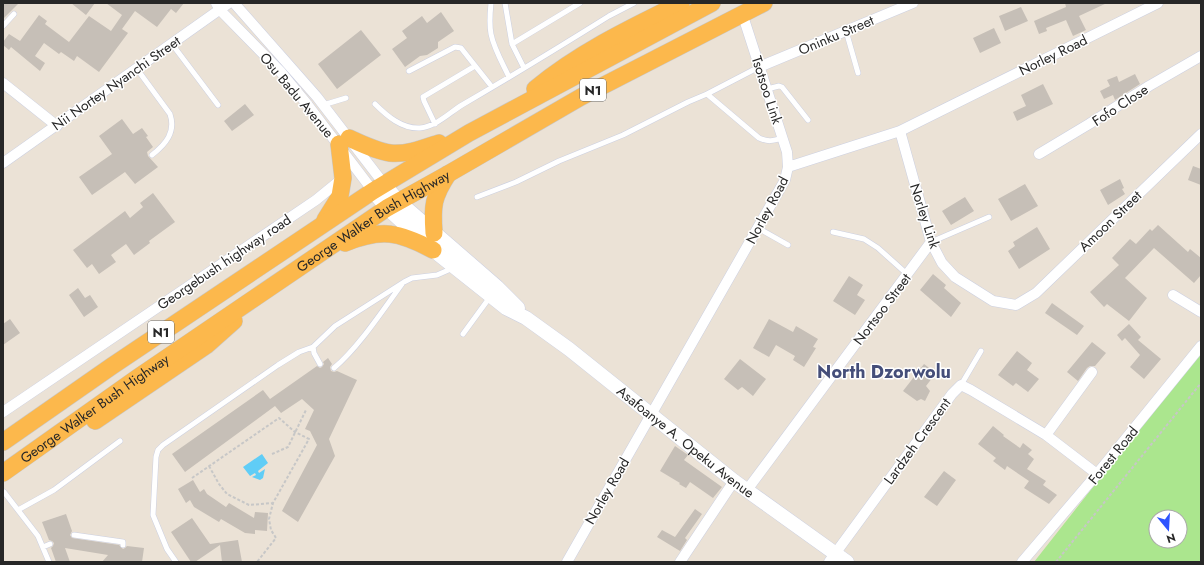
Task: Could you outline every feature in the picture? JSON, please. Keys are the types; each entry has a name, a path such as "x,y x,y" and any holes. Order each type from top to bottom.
{"highway":[{"path":"509,111 562,67 631,27 681,3"},
{"name":"George Walker Bush Highway","path":"3,442 112,366 321,225 379,188 469,133 712,3"},
{"name":"George Walker Bush Highway","path":"3,473 26,456 84,429 208,345 270,286 392,204 448,174 581,97 764,3"},
{"path":"321,225 340,196 343,178 344,141 391,153 415,151 469,133"},
{"path":"434,233 433,211 438,190 448,174"},
{"path":"319,253 362,236 381,233 401,235 434,250"}],"main road":[{"path":"379,188 392,204"},
{"name":"Asafoanye A. Opeku Avenue","path":"392,204 434,233 507,297 526,318"},
{"name":"Asafoanye A. Opeku Avenue","path":"392,204 434,250 490,296 506,308 526,318 569,349 832,557 847,562"}],"street":[{"name":"Nii Nortey Nyanchi Street","path":"3,163 172,44 218,6 229,3"},
{"name":"Osu Badu Avenue","path":"234,3 323,106 344,141 379,188"},
{"name":"Oninku Street","path":"759,67 913,3"},
{"name":"Norley Road","path":"567,562 785,180 788,167 900,131 1158,3"},
{"name":"Osu Badu Avenue","path":"218,6 344,141"},
{"name":"Tsotsoo Link","path":"742,13 787,152 788,167"},
{"name":"Fofo Close","path":"1039,154 1149,86 1201,56"},
{"path":"3,83 57,126"},
{"name":"Norley Link","path":"900,131 931,242 942,263 955,277 993,301 1016,305"},
{"name":"Amoon Street","path":"1016,305 1036,292 1201,134"},
{"name":"Georgebush highway road","path":"3,412 316,200 343,178"},
{"name":"Nortsoo Street","path":"747,490 931,242"},
{"path":"1172,295 1201,312"},
{"name":"Forest Road","path":"1022,562 1097,474 1201,346"},
{"path":"1046,436 1092,372"},
{"name":"Lardzeh Crescent","path":"832,557 952,394 961,385 1046,436 1097,474"},
{"path":"680,562 734,481"}],"lane":[{"path":"491,3 491,35 493,43 509,77"},
{"path":"505,3 512,44 524,68"},
{"path":"512,44 580,3"},
{"path":"376,104 389,117 406,126 420,128 435,124 459,106 492,88 609,16 634,3"},
{"path":"3,26 14,14"},
{"path":"846,31 858,72"},
{"path":"172,44 218,105"},
{"path":"409,71 455,47 461,48 492,88"},
{"path":"435,124 423,97 475,66"},
{"path":"477,197 516,182 559,161 623,135 759,67"},
{"path":"137,69 170,114 172,120 169,138 161,148 152,155"},
{"path":"767,89 779,86 782,87 808,120"},
{"path":"707,94 759,138 766,141 782,138"},
{"path":"323,106 346,98"},
{"path":"931,242 989,217"},
{"path":"758,228 788,245"},
{"path":"833,232 864,239 878,248 907,274"},
{"path":"176,562 167,549 152,514 156,457 158,450 278,365 299,352 313,347 335,326 404,282 412,278 437,275 455,267"},
{"path":"334,368 361,339 404,282"},
{"path":"463,334 490,296"},
{"path":"313,347 314,353 320,364"},
{"path":"961,385 981,351"},
{"path":"18,510 54,490 120,442"},
{"path":"3,493 4,492 38,536 49,562"},
{"path":"74,535 123,542 123,545"},
{"path":"43,547 50,544"}],"path":[{"path":"1056,562 1201,383"},
{"path":"272,454 288,448 306,410"},
{"path":"192,478 279,418 295,432 309,439 273,503 269,519 271,530 276,538 257,562"},
{"path":"209,466 219,484 227,494 249,505 273,503"}],"green space":[{"path":"1201,350 1201,562 1034,562"}],"water":[{"path":"262,454 268,463 258,471 259,473 265,469 263,478 260,480 252,477 256,475 255,473 250,476 243,467"}],"building":[{"path":"3,3 19,3 3,19"},
{"path":"71,3 95,3 86,15"},
{"path":"106,3 184,3 176,13 171,9 157,27 135,11 122,29 128,33 99,72 77,56 74,61 61,52 59,54 44,43 35,56 45,63 40,71 11,47 9,50 3,45 3,42 9,34 20,41 39,15 47,21 45,24 69,42 89,16 111,31 122,15"},
{"path":"1065,3 1107,3 1079,16 1086,30 1073,36 1066,20 1046,28 1047,31 1039,34 1034,21 1066,7"},
{"path":"1021,7 1028,21 1005,31 999,16"},
{"path":"441,12 454,31 438,42 438,48 427,55 420,56 405,67 392,49 407,38 402,31 422,16 427,23"},
{"path":"994,28 1001,43 980,53 973,38"},
{"path":"361,30 381,55 337,89 318,64"},
{"path":"1135,74 1140,84 1115,100 1113,95 1104,99 1100,91 1110,86 1107,80 1117,76 1119,82"},
{"path":"1043,84 1053,104 1017,121 1013,112 1026,106 1021,95"},
{"path":"245,104 254,115 232,131 224,121"},
{"path":"122,119 133,134 142,128 148,136 146,137 153,147 147,152 148,156 158,167 135,184 125,172 92,195 79,177 112,154 99,136"},
{"path":"1193,166 1201,169 1201,185 1188,180"},
{"path":"1120,179 1124,188 1122,189 1125,194 1108,205 1100,190"},
{"path":"1025,184 1038,206 1011,221 998,199"},
{"path":"153,193 175,222 149,241 150,243 134,255 126,244 111,255 116,262 99,274 92,264 87,268 73,250 125,211 130,218 143,207 140,203"},
{"path":"965,197 974,211 951,225 942,211"},
{"path":"1158,225 1188,252 1190,249 1201,258 1201,275 1194,283 1154,248 1125,278 1147,298 1129,321 1107,304 1104,307 1090,292 1119,265 1112,258 1130,239 1136,244 1150,229 1152,231"},
{"path":"1037,227 1050,249 1019,269 1008,251 1015,246 1013,242"},
{"path":"933,274 946,285 944,288 961,303 951,317 920,290"},
{"path":"849,276 863,285 857,295 865,300 855,315 833,301"},
{"path":"78,288 85,298 90,295 98,307 84,317 69,295"},
{"path":"1052,303 1084,326 1077,335 1045,313"},
{"path":"10,319 20,333 3,345 3,324"},
{"path":"769,319 793,332 796,326 818,339 813,347 816,348 804,367 793,360 795,356 776,345 769,357 753,348"},
{"path":"1129,324 1141,337 1138,340 1161,359 1144,379 1130,367 1140,355 1125,338 1122,341 1117,335"},
{"path":"1092,342 1106,353 1095,366 1090,366 1087,368 1078,381 1067,372"},
{"path":"1017,351 1032,363 1027,370 1039,379 1028,392 1016,383 1013,386 998,375"},
{"path":"328,358 332,364 330,367 331,371 337,371 357,380 329,439 335,456 298,522 282,511 317,445 310,431 305,429 314,410 302,399 281,413 275,406 185,472 172,454 263,390 270,399 317,366 320,368 322,367 324,364 323,362"},
{"path":"740,359 766,379 753,396 742,387 738,390 724,379"},
{"path":"924,364 936,373 926,386 930,391 925,401 921,399 917,401 903,391"},
{"path":"993,426 1004,435 1003,436 1020,448 1023,443 1032,450 1028,454 1034,459 1027,469 1046,481 1043,485 1057,495 1049,504 1024,488 1029,481 1007,466 1005,470 993,461 996,458 978,444"},
{"path":"675,446 688,455 684,460 722,487 713,498 690,482 686,488 660,471"},
{"path":"944,471 956,480 937,506 924,497"},
{"path":"193,480 200,492 204,489 207,494 226,507 229,503 254,518 255,512 268,513 267,531 255,530 255,534 245,533 221,519 219,522 194,507 190,500 186,503 178,489"},
{"path":"695,509 702,514 685,538 687,540 680,551 657,537 662,530 675,537"},
{"path":"66,514 72,531 70,535 72,538 119,545 123,549 127,546 144,548 142,562 102,562 108,555 65,548 70,562 56,562 51,548 54,543 49,540 42,522"},
{"path":"192,518 210,544 238,540 242,562 222,562 220,545 195,562 191,562 171,532"}],"district":[{"name":"North Dzorwolu","path":"884,372"}]}
